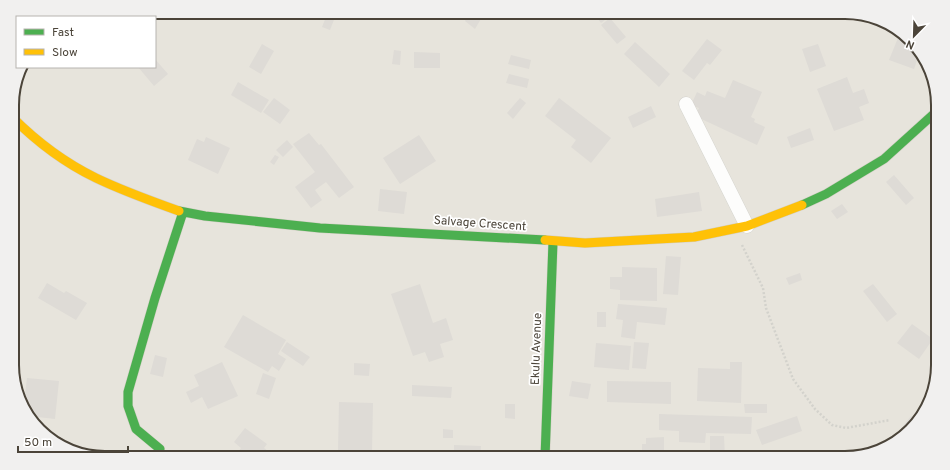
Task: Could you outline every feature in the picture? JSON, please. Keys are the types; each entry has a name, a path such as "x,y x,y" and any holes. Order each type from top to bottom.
{"main road":[{"name":"Salvage Crescent","path":"19,124 57,155 95,178 139,197 183,212 205,216 320,228 585,243 694,237 740,227 783,213 826,194 884,159 931,116"},
{"path":"160,449 136,429 128,406 128,392 155,298 183,212"},
{"name":"Ekulu Avenue","path":"545,451 553,242"}],"street":[{"path":"686,104 740,227"}],"path":[{"path":"740,227 763,288 766,308 793,379 815,410 832,425 846,428 890,420"}],"shaded area":[{"path":"156,19 845,19 872,24 894,35 894,56 915,56 924,72 930,94 931,370 926,392 916,413 902,430 883,442 850,451 100,451 78,446 57,436 40,422 28,403 22,387 20,376 19,100 28,68 156,68"}],"building":[{"path":"325,19 334,19 330,30 322,27"},
{"path":"466,19 481,19 475,29 465,21"},
{"path":"598,19 606,19 601,23"},
{"path":"611,19 626,37 617,44 601,25"},
{"path":"707,39 722,50 710,65 707,63 694,80 682,71"},
{"path":"635,42 670,74 659,87 624,54"},
{"path":"262,44 274,51 261,74 249,67"},
{"path":"818,44 826,66 810,72 802,49"},
{"path":"894,48 894,56 915,56 917,60 914,69 889,60"},
{"path":"394,50 401,51 400,65 392,64"},
{"path":"414,52 440,53 440,68 414,68"},
{"path":"511,55 531,60 529,69 508,64"},
{"path":"156,60 168,74 154,86 139,68 156,68"},
{"path":"509,74 529,79 527,88 506,83"},
{"path":"847,77 853,93 864,89 869,103 859,107 864,120 834,131 817,89"},
{"path":"733,80 762,92 751,117 755,119 754,122 765,127 757,145 695,116 699,108 691,105 697,92 705,96 707,91 725,98"},
{"path":"238,82 269,100 261,113 231,95"},
{"path":"274,98 290,110 280,124 263,112"},
{"path":"520,98 526,103 513,119 507,113"},
{"path":"559,98 611,138 591,163 571,147 576,140 545,116"},
{"path":"651,106 656,117 633,128 628,117"},
{"path":"810,128 814,140 791,148 787,137"},
{"path":"309,133 319,145 321,144 354,187 339,198 326,182 315,190 322,200 311,208 295,187 315,172 293,144"},
{"path":"419,135 436,161 400,184 383,158"},
{"path":"206,137 230,148 218,174 188,160 197,139 204,142"},
{"path":"287,140 293,147 283,157 276,150"},
{"path":"275,155 279,157 274,165 270,162"},
{"path":"894,175 914,198 906,205 886,182"},
{"path":"380,189 407,192 404,214 378,211"},
{"path":"699,192 702,211 657,217 655,199"},
{"path":"842,204 848,212 837,219 831,211"},
{"path":"666,256 681,257 678,295 663,294"},
{"path":"622,267 657,268 657,301 620,300 620,290 610,289 610,277 622,277"},
{"path":"800,273 802,280 789,285 786,278"},
{"path":"47,283 64,293 66,291 87,303 76,320 38,298"},
{"path":"420,284 433,323 446,318 453,340 440,344 444,357 429,362 425,352 413,356 391,294"},
{"path":"873,284 897,314 887,322 863,291"},
{"path":"618,304 667,308 665,325 637,322 635,339 621,337 623,320 616,319"},
{"path":"597,312 606,312 606,327 597,327"},
{"path":"243,315 286,340 278,354 286,359 279,371 272,366 268,372 224,347"},
{"path":"912,324 931,338 931,342 919,359 897,343"},
{"path":"287,342 310,357 303,366 281,351"},
{"path":"634,342 649,343 646,369 632,368"},
{"path":"596,343 631,346 629,370 594,367"},
{"path":"155,355 167,358 163,377 150,374"},
{"path":"222,362 238,396 208,409 202,397 191,403 186,392 199,386 194,375"},
{"path":"730,362 742,362 741,403 697,401 698,368 730,369"},
{"path":"354,363 370,364 369,376 354,375"},
{"path":"263,373 276,378 269,399 256,394"},
{"path":"27,378 59,381 55,419 37,417 25,395"},
{"path":"572,381 591,384 588,399 569,396"},
{"path":"607,381 671,382 671,404 607,402"},
{"path":"412,385 452,387 451,398 412,396"},
{"path":"339,402 373,403 372,451 338,450"},
{"path":"505,404 515,404 515,419 505,418"},
{"path":"744,404 767,404 767,413 745,413"},
{"path":"659,414 752,417 751,434 706,433 705,443 679,442 679,431 659,430"},
{"path":"797,416 802,431 762,445 756,430"},
{"path":"911,416 913,418 910,422 898,433"},
{"path":"245,428 267,444 264,448 268,451 239,451 241,448 234,442"},
{"path":"443,429 453,430 453,438 443,438"},
{"path":"710,436 724,436 725,451 710,451"},
{"path":"664,437 664,451 642,451 642,444 646,444 646,438"},
{"path":"454,445 481,446 481,451 454,451"}],"traffic: fast":[{"path":"802,205 826,194 884,159 931,116"},
{"path":"179,211 205,216 320,228 545,240"},
{"path":"160,449 136,429 128,406 128,392 155,298 183,212"},
{"path":"545,451 553,242"}],"traffic: slow":[{"path":"19,124 51,151 73,166 127,192 179,211"},
{"path":"545,240 585,243 694,237 747,226 802,205"}]}
